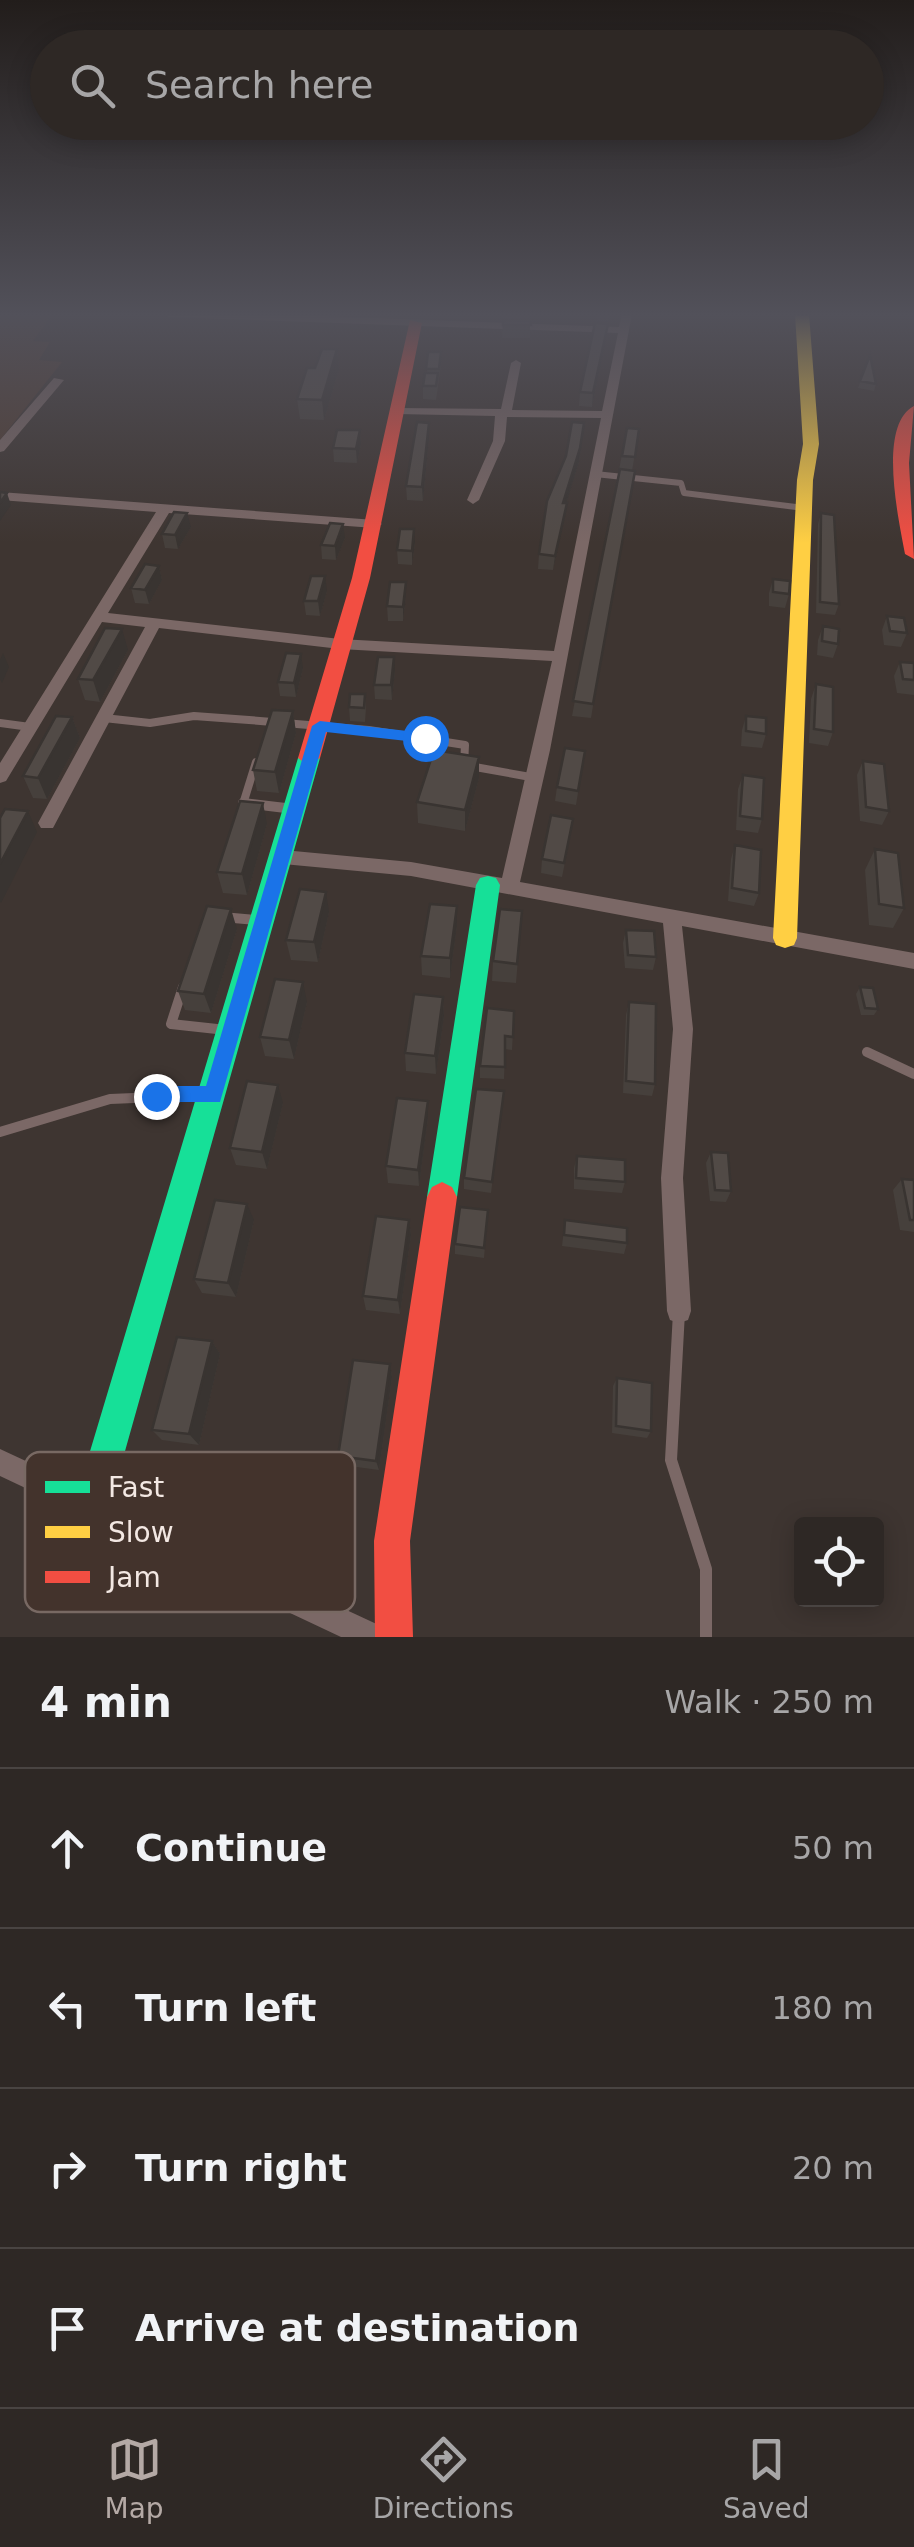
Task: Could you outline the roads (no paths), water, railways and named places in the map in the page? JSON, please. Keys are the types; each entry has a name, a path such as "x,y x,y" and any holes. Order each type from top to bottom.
{"street":[{"path":"0,448 49,390"},
{"path":"108,1452 320,726 375,524 401,390"},
{"path":"472,500 499,442 509,390"},
{"path":"394,1637 392,1541 498,887 536,778 610,390"},
{"path":"784,938 804,508 811,444 807,390"},
{"path":"397,410 605,414"},
{"path":"914,410 902,430 897,450 914,554"},
{"path":"0,496 375,524"},
{"path":"0,777 165,508"},
{"path":"98,617 340,644 558,656"},
{"path":"47,823 154,626"},
{"path":"283,857 411,869 914,961"},
{"path":"672,918 683,1030 672,1178 679,1311"},
{"path":"0,1462 25,1475"},
{"path":"318,1612 373,1637"}],"lane":[{"path":"595,474 681,484 684,493 804,508"},
{"path":"104,718 150,723 194,716 320,726 465,745 464,765 536,778"},
{"path":"0,722 30,726"},
{"path":"263,738 268,722"},
{"path":"258,754 243,804 296,809"},
{"path":"207,916 264,921"},
{"path":"189,970 170,1024 232,1031"},
{"path":"868,1052 914,1074"},
{"path":"0,1132 110,1099 213,1095"},
{"path":"679,1311 672,1470 704,1550 710,1609 706,1637"}]}
